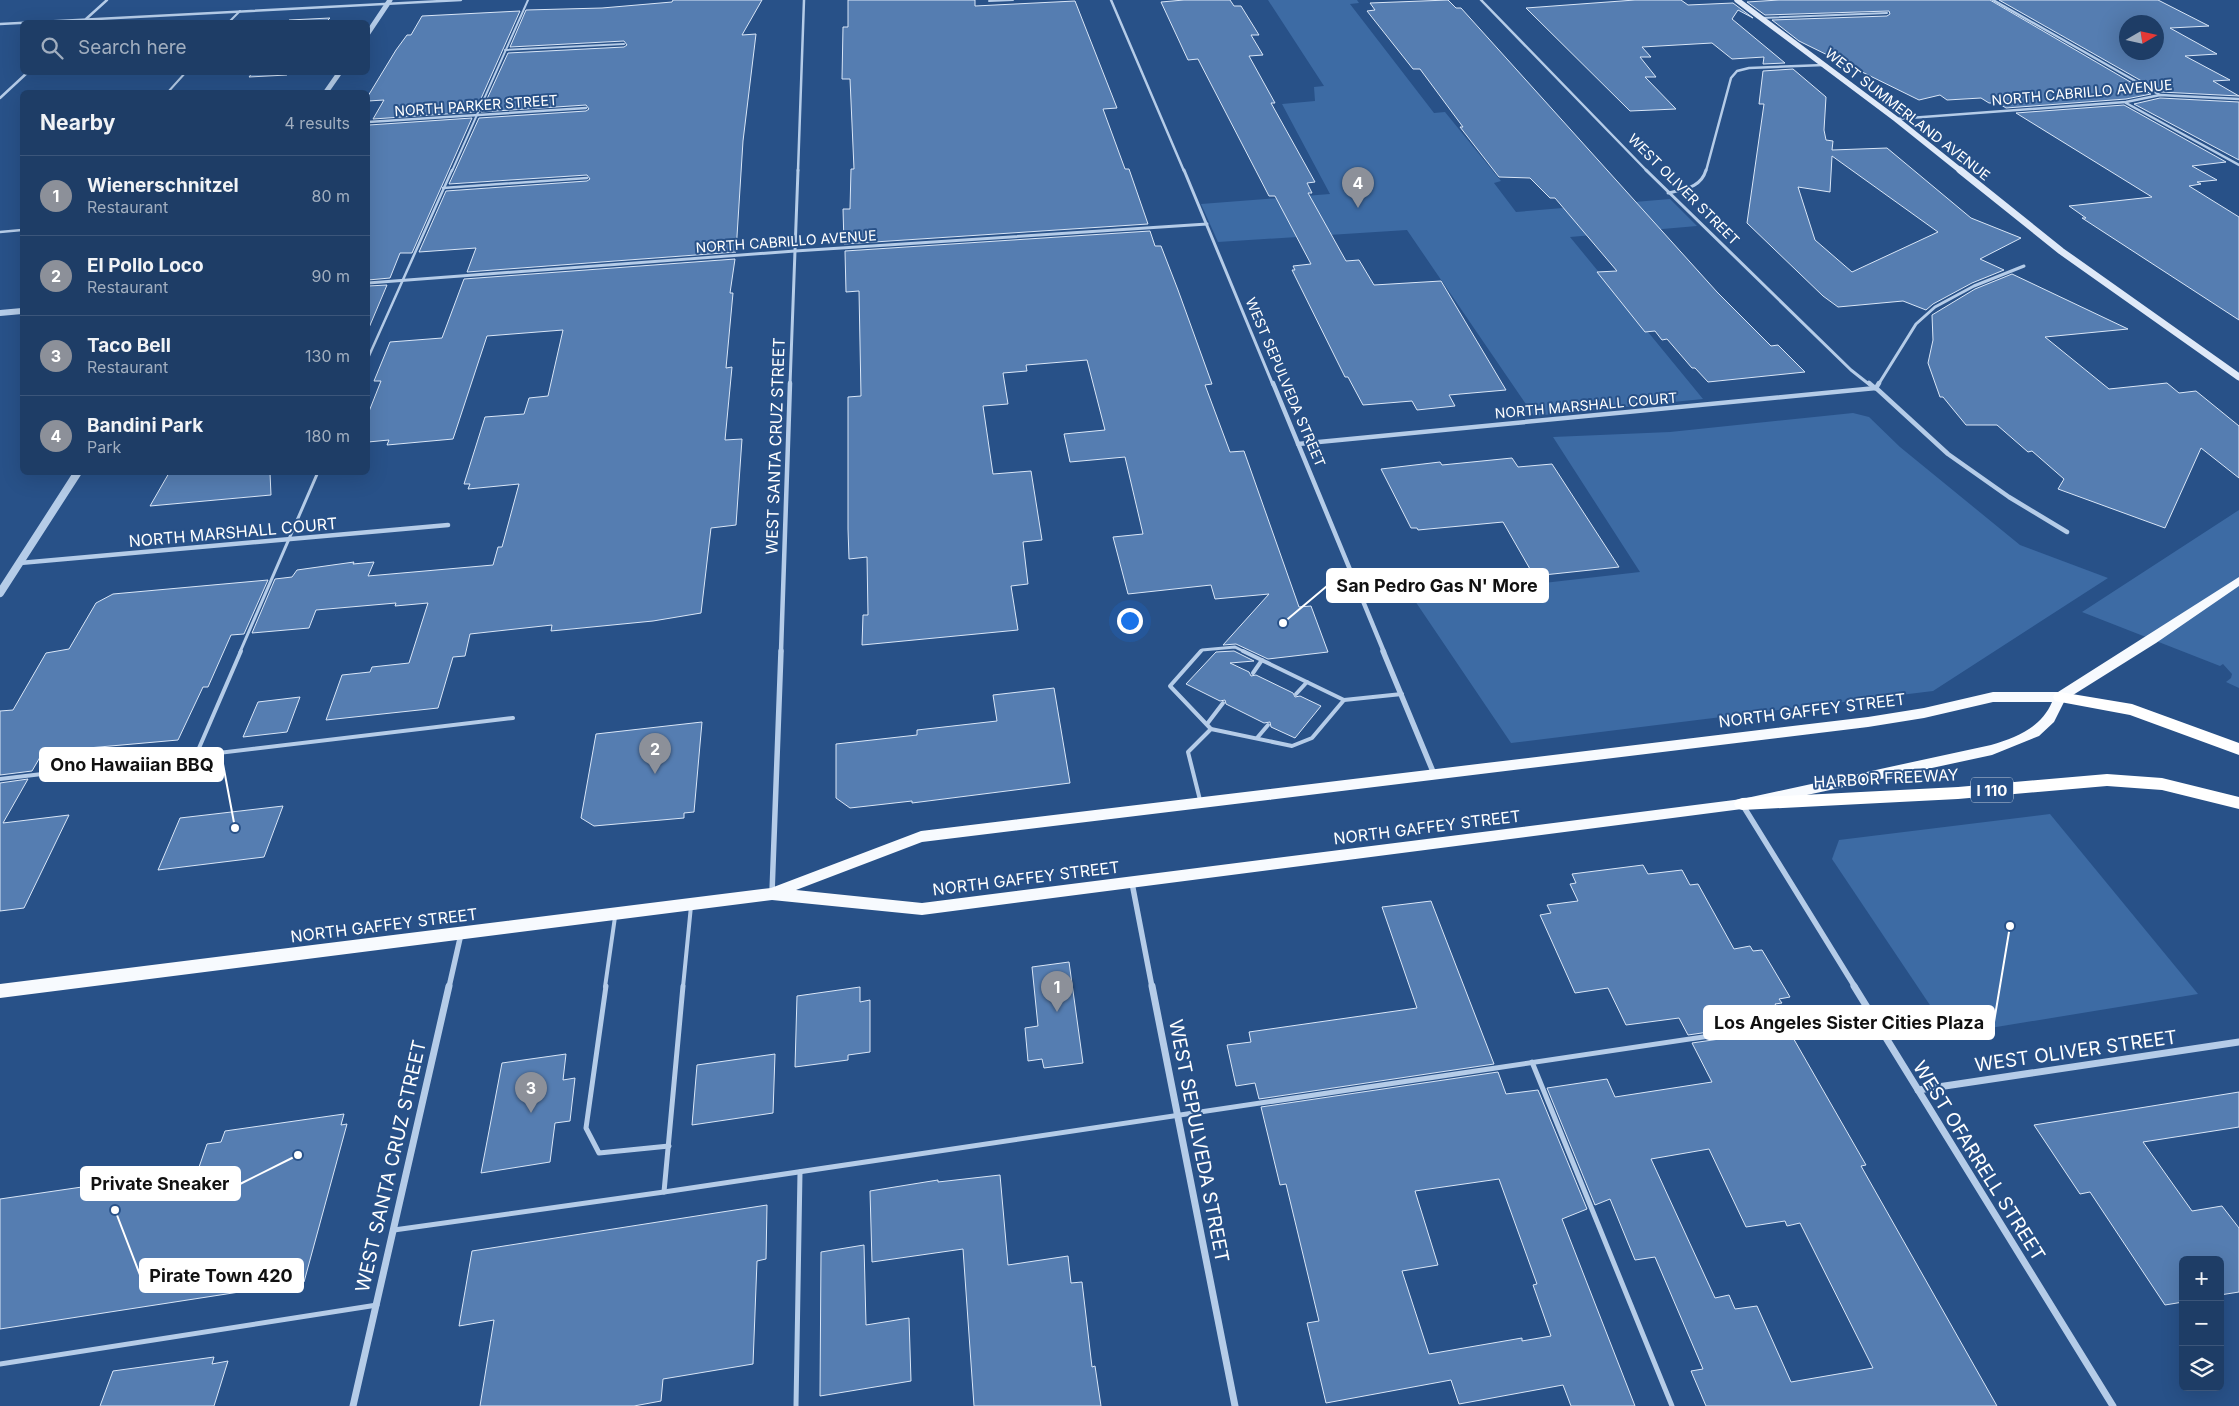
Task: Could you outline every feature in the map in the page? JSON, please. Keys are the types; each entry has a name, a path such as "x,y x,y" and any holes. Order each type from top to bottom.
{"highway":[{"path":"2060,697 2132,710 2239,749"},
{"name":"HARBOR FREEWAY","path":"1742,804 1958,793 2107,780 2162,784 2239,803"}],"main road":[{"name":"WEST SUMMERLAND AVENUE","path":"1736,0 1896,119 2061,252 2239,377"},
{"path":"2060,697 2152,640 2239,580"},
{"name":"NORTH GAFFEY STREET","path":"0,991 772,894 922,909 1742,804 1992,750 2035,733 2047,724 2055,713 2060,697 1993,697 1924,713 1868,722 920,837 772,894"}],"street":[{"path":"86,19 107,0"},
{"path":"69,20 389,1 460,0"},
{"name":"WEST SANTA CRUZ STREET","path":"772,894 804,0"},
{"name":"WEST SEPULVEDA STREET","path":"1111,0 1207,224 1434,775"},
{"name":"WEST OLIVER STREET","path":"1481,0 1668,192 1852,370 1876,388"},
{"path":"1993,0 2160,95"},
{"path":"370,29 389,1"},
{"path":"0,24 20,23"},
{"path":"1668,192 1695,186 1704,177 1731,78 1737,71 1749,68 1825,65"},
{"path":"0,98 25,75"},
{"path":"327,90 338,75"},
{"name":"NORTH CABRILLO AVENUE","path":"1896,119 2126,102 2160,95 2239,99"},
{"path":"2126,102 2239,166"},
{"name":"NORTH PARKER STREET","path":"370,122 586,108"},
{"name":"NORTH CABRILLO AVENUE","path":"370,283 795,251 1207,224"},
{"path":"2024,266 1974,286 1935,307 1916,324 1906,343 1876,388 1948,454 2009,497 2067,532"},
{"path":"0,314 20,312"},
{"name":"NORTH MARSHALL COURT","path":"1298,444 1876,388"},
{"path":"0,593 76,475"},
{"name":"NORTH MARSHALL COURT","path":"20,563 288,541 448,525"},
{"name":"WEST OFARRELL STREET","path":"1742,804 2113,1406"},
{"name":"WEST SEPULVEDA STREET","path":"1132,883 1235,1406"},
{"name":"WEST SANTA CRUZ STREET","path":"353,1406 461,934"},
{"name":"WEST OLIVER STREET","path":"1918,1090 2239,1042"}],"lane":[{"path":"370,353 528,0"},
{"path":"989,1 1013,0"},
{"path":"231,20 240,11"},
{"path":"1761,18 1887,13"},
{"path":"505,50 624,44"},
{"path":"170,90 183,75"},
{"path":"443,188 587,178"},
{"path":"0,232 20,230"},
{"path":"196,754 317,475"},
{"path":"1344,700 1312,738 1292,746 1211,729 1170,686 1202,650 1234,647 1344,700 1402,694"},
{"path":"1253,673 1262,660"},
{"path":"1296,694 1307,682"},
{"path":"1207,724 1223,703"},
{"path":"0,779 196,754 513,718"},
{"path":"1257,738 1268,725"},
{"path":"1201,803 1188,752 1211,729"},
{"path":"664,1192 691,904"},
{"path":"615,913 586,1128 600,1152 669,1146"},
{"path":"392,1230 800,1172 1178,1114 1871,1012"},
{"path":"1532,1062 1672,1406"},
{"path":"796,1406 800,1172"},
{"path":"0,1364 376,1305"}],"shaded area":[{"path":"1268,0 1357,0 1359,3 1350,4 1434,113 1445,112 1501,181 1494,183 1516,212 1670,199 1697,226 1570,237 1703,399 1534,416 1407,230 1218,242 1201,204 1330,194 1282,104 1315,101 1314,87 1324,86"},
{"path":"1853,413 1869,417 1900,447 2020,545 2108,578 1933,691 1511,743 1413,598 1640,572 1553,437 1670,432"},
{"path":"2239,510 2239,688 2226,682 2231,678 2232,674 2223,664 2220,666 2082,612"},
{"path":"2050,814 2198,994 1960,1033 1946,1029 1832,859 1839,840"}],"building":[{"path":"673,0 762,0 742,35 756,34 743,141 736,252 467,272 476,248 419,252 446,191 587,181 590,179 587,175 449,184 479,118 586,111 589,109 586,105 481,112 508,53 624,47 627,45 624,41 510,47 526,10 602,8 672,2"},
{"path":"848,0 975,0 975,6 1075,1 1117,108 1103,109 1125,169 1129,169 1148,224 844,244 843,209 850,209 851,169 854,169 850,79 842,79 843,27 848,27"},
{"path":"1230,0 1234,6 1241,6 1259,35 1251,35 1263,55 1249,56 1275,103 1271,103 1315,182 1307,183 1312,193 1308,193 1346,261 1359,260 1374,285 1441,281 1506,390 1449,395 1455,406 1417,410 1412,401 1363,405 1348,377 1345,377 1292,270 1295,270 1293,266 1311,264 1275,196 1269,196 1198,59 1188,60 1161,2"},
{"path":"1448,0 1456,8 1461,8 1717,292 1771,346 1778,345 1805,372 1708,382 1695,368 1692,368 1667,339 1662,340 1655,331 1645,332 1597,272 1617,271 1555,198 1550,198 1530,178 1499,177 1460,127 1463,127 1420,69 1413,69 1367,11 1375,10 1370,3"},
{"path":"1635,0 1681,0 1688,5 1733,3 1753,18 1738,10 1732,19 1785,63 1763,64 1764,57 1732,59 1712,43 1642,47 1651,57 1640,57 1656,77 1645,77 1676,109 1630,111 1526,8"},
{"path":"1779,0 1990,0 2151,94 2126,99 2006,108 1998,103 1989,103 1981,98 1947,100 1940,95 1919,100 1799,41 1772,20 1887,16 1890,14 1889,11 1765,15 1747,2"},
{"path":"1999,0 2158,0 2209,26 2170,28 2217,54 2185,56 2230,80 2213,81 2239,96 2161,92"},
{"path":"520,11 475,112 373,119 384,100 370,101 370,93 396,50 407,35 411,35 422,16"},
{"path":"330,18 328,20 289,20"},
{"path":"1793,69 1826,97 1824,130 1826,140 1833,141 1832,150 1887,148 1971,218 2021,238 1980,259 2004,270 1972,283 1933,304 1926,310 1903,301 1838,307 1823,296 1747,223 1764,104 1759,104 1763,71","holes":["1832,156 1938,232 1852,272 1815,240 1798,187 1830,192"]},
{"path":"251,75 287,75 249,77"},
{"path":"2160,98 2239,102 2239,160 2134,104"},
{"path":"2124,105 2226,162 2192,166 2217,180 2197,182 2201,184 2189,186 2239,217 2239,320 2082,218 2086,218 2069,206 2152,197 2016,113"},
{"path":"472,118 412,253 400,253 390,278 370,280 370,125"},
{"path":"1150,231 1155,246 1161,246 1178,290 1212,384 1205,385 1230,452 1244,451 1299,607 1311,606 1328,652 1268,659 1236,644 1223,645 1269,594 1215,599 1211,585 1128,594 1113,537 1143,534 1125,457 1070,462 1064,434 1105,430 1087,360 1026,365 1027,371 1003,373 1008,404 983,406 993,474 1031,471 1042,540 1023,542 1028,584 1011,586 1018,630 862,645 863,615 868,615 867,557 849,559 848,529 848,397 861,396 859,291 846,292 845,251"},
{"path":"735,259 730,293 733,293 726,368 732,367 725,440 742,439 736,525 711,528 701,613 653,621 551,631 552,625 470,634 465,656 453,657 438,708 326,720 342,675 370,672 372,667 409,663 428,603 395,606 396,603 316,610 309,628 252,633 275,579 292,577 297,570 354,562 353,564 374,562 368,576 493,565 498,547 502,547 519,484 468,489 470,484 464,484 485,417 524,414 529,398 548,396 563,330 487,336 453,439 387,445 389,440 370,442 370,409 381,381 374,381 390,342 442,338 464,279"},
{"path":"2012,274 2128,329 2045,337 2109,389 2167,383 2179,393 2196,391 2239,426 2239,478 2201,448 2165,528 2058,489 2064,479 2032,451 2028,452 1997,425 1966,425 1943,397 1940,397 1928,363 1933,340 1932,315 1975,289"},
{"path":"387,285 370,325 370,286"},
{"path":"1512,458 1518,467 1552,464 1619,567 1534,576 1503,522 1418,530 1417,528 1411,528 1381,469 1440,462 1442,465"},
{"path":"168,475 270,475 271,495 150,506"},
{"path":"268,580 244,634 231,635 208,687 203,687 178,740 43,752 32,771 0,775 0,711 13,710 46,653 69,649 96,603 113,594"},
{"path":"1234,651 1254,661 1230,663 1249,672 1251,676 1256,675 1293,693 1295,697 1300,696 1321,706 1295,738 1271,727 1270,722 1264,723 1226,704 1225,700 1220,701 1186,684 1216,652"},
{"path":"1054,688 1070,783 912,803 912,801 850,808 836,798 836,744 917,735 917,730 997,721 993,695"},
{"path":"300,697 287,732 243,737 258,702"},
{"path":"702,722 694,812 684,813 684,818 594,826 581,818 596,734"},
{"path":"28,779 3,823 69,815 24,908 0,911 0,783"},
{"path":"283,806 264,857 158,870 180,818"},
{"path":"1643,865 1648,874 1682,870 1690,885 1698,884 1734,949 1750,946 1753,951 1762,950 1790,997 1779,999 1782,1003 1775,1004 1784,1021 1688,1035 1679,1018 1626,1025 1608,988 1575,993 1540,915 1551,913 1547,905 1578,901 1570,884 1576,883 1572,874"},
{"path":"1431,901 1494,1064 1259,1099 1255,1083 1236,1086 1227,1045 1251,1042 1249,1032 1417,1008 1382,907"},
{"path":"1069,962 1083,1063 1044,1068 1042,1059 1028,1061 1025,1028 1038,1026 1032,967"},
{"path":"860,987 860,1002 870,1000 870,1052 848,1055 848,1060 795,1067 797,996"},
{"path":"1788,1029 1866,1165 1861,1166 1997,1406 1706,1406 1691,1371 1703,1369 1655,1257 1635,1260 1610,1199 1595,1205 1547,1088 1607,1079 1615,1097 1712,1082 1692,1043","holes":["1709,1149 1746,1227 1785,1221 1787,1226 1800,1223 1873,1368 1791,1382 1757,1306 1735,1309 1729,1295 1715,1298 1651,1159"]},
{"path":"566,1054 563,1080 575,1078 570,1121 555,1123 550,1162 481,1173 502,1063"},
{"path":"775,1054 773,1113 692,1125 697,1065"},
{"path":"1498,1072 1506,1094 1538,1090 1587,1209 1562,1219 1635,1406 1571,1406 1563,1385 1459,1404 1451,1380 1326,1403 1307,1323 1319,1321 1286,1184 1280,1185 1261,1107","holes":["1499,1179 1537,1284 1533,1285 1551,1336 1522,1341 1522,1338 1429,1354 1402,1271 1438,1265 1415,1191"]},
{"path":"2239,1092 2239,1127 2143,1142 2192,1211 2222,1206 2239,1228 2239,1292 2224,1294 2224,1256 2179,1256 2179,1303 2165,1305 2090,1192 2080,1194 2034,1125"},
{"path":"344,1114 341,1125 347,1124 304,1282 0,1329 0,1199 198,1170 207,1144 221,1142 225,1131"},
{"path":"1000,1175 1008,1265 1068,1256 1071,1283 1082,1282 1092,1367 1095,1366 1101,1406 974,1406 963,1249 872,1262 870,1191 938,1180 938,1182"},
{"path":"767,1205 766,1259 757,1261 753,1364 663,1379 661,1401 634,1406 480,1406 494,1320 459,1326 472,1251"},
{"path":"864,1245 866,1325 909,1318 911,1381 820,1396 821,1252"},
{"path":"214,1357 212,1364 228,1361 214,1406 100,1406 113,1371"}],"place":[{"name":"Bandini Park","path":"1358,208"},
{"name":"San Pedro Gas N' More","path":"1283,623"},
{"name":"El Pollo Loco","path":"655,774"},
{"name":"Ono Hawaiian BBQ","path":"235,828"},
{"name":"Los Angeles Sister Cities Plaza","path":"2010,926"},
{"name":"Wienerschnitzel","path":"1057,1012"},
{"name":"Taco Bell","path":"531,1113"},
{"name":"Private Sneaker","path":"298,1155"},
{"name":"Pirate Town 420","path":"115,1210"}]}
